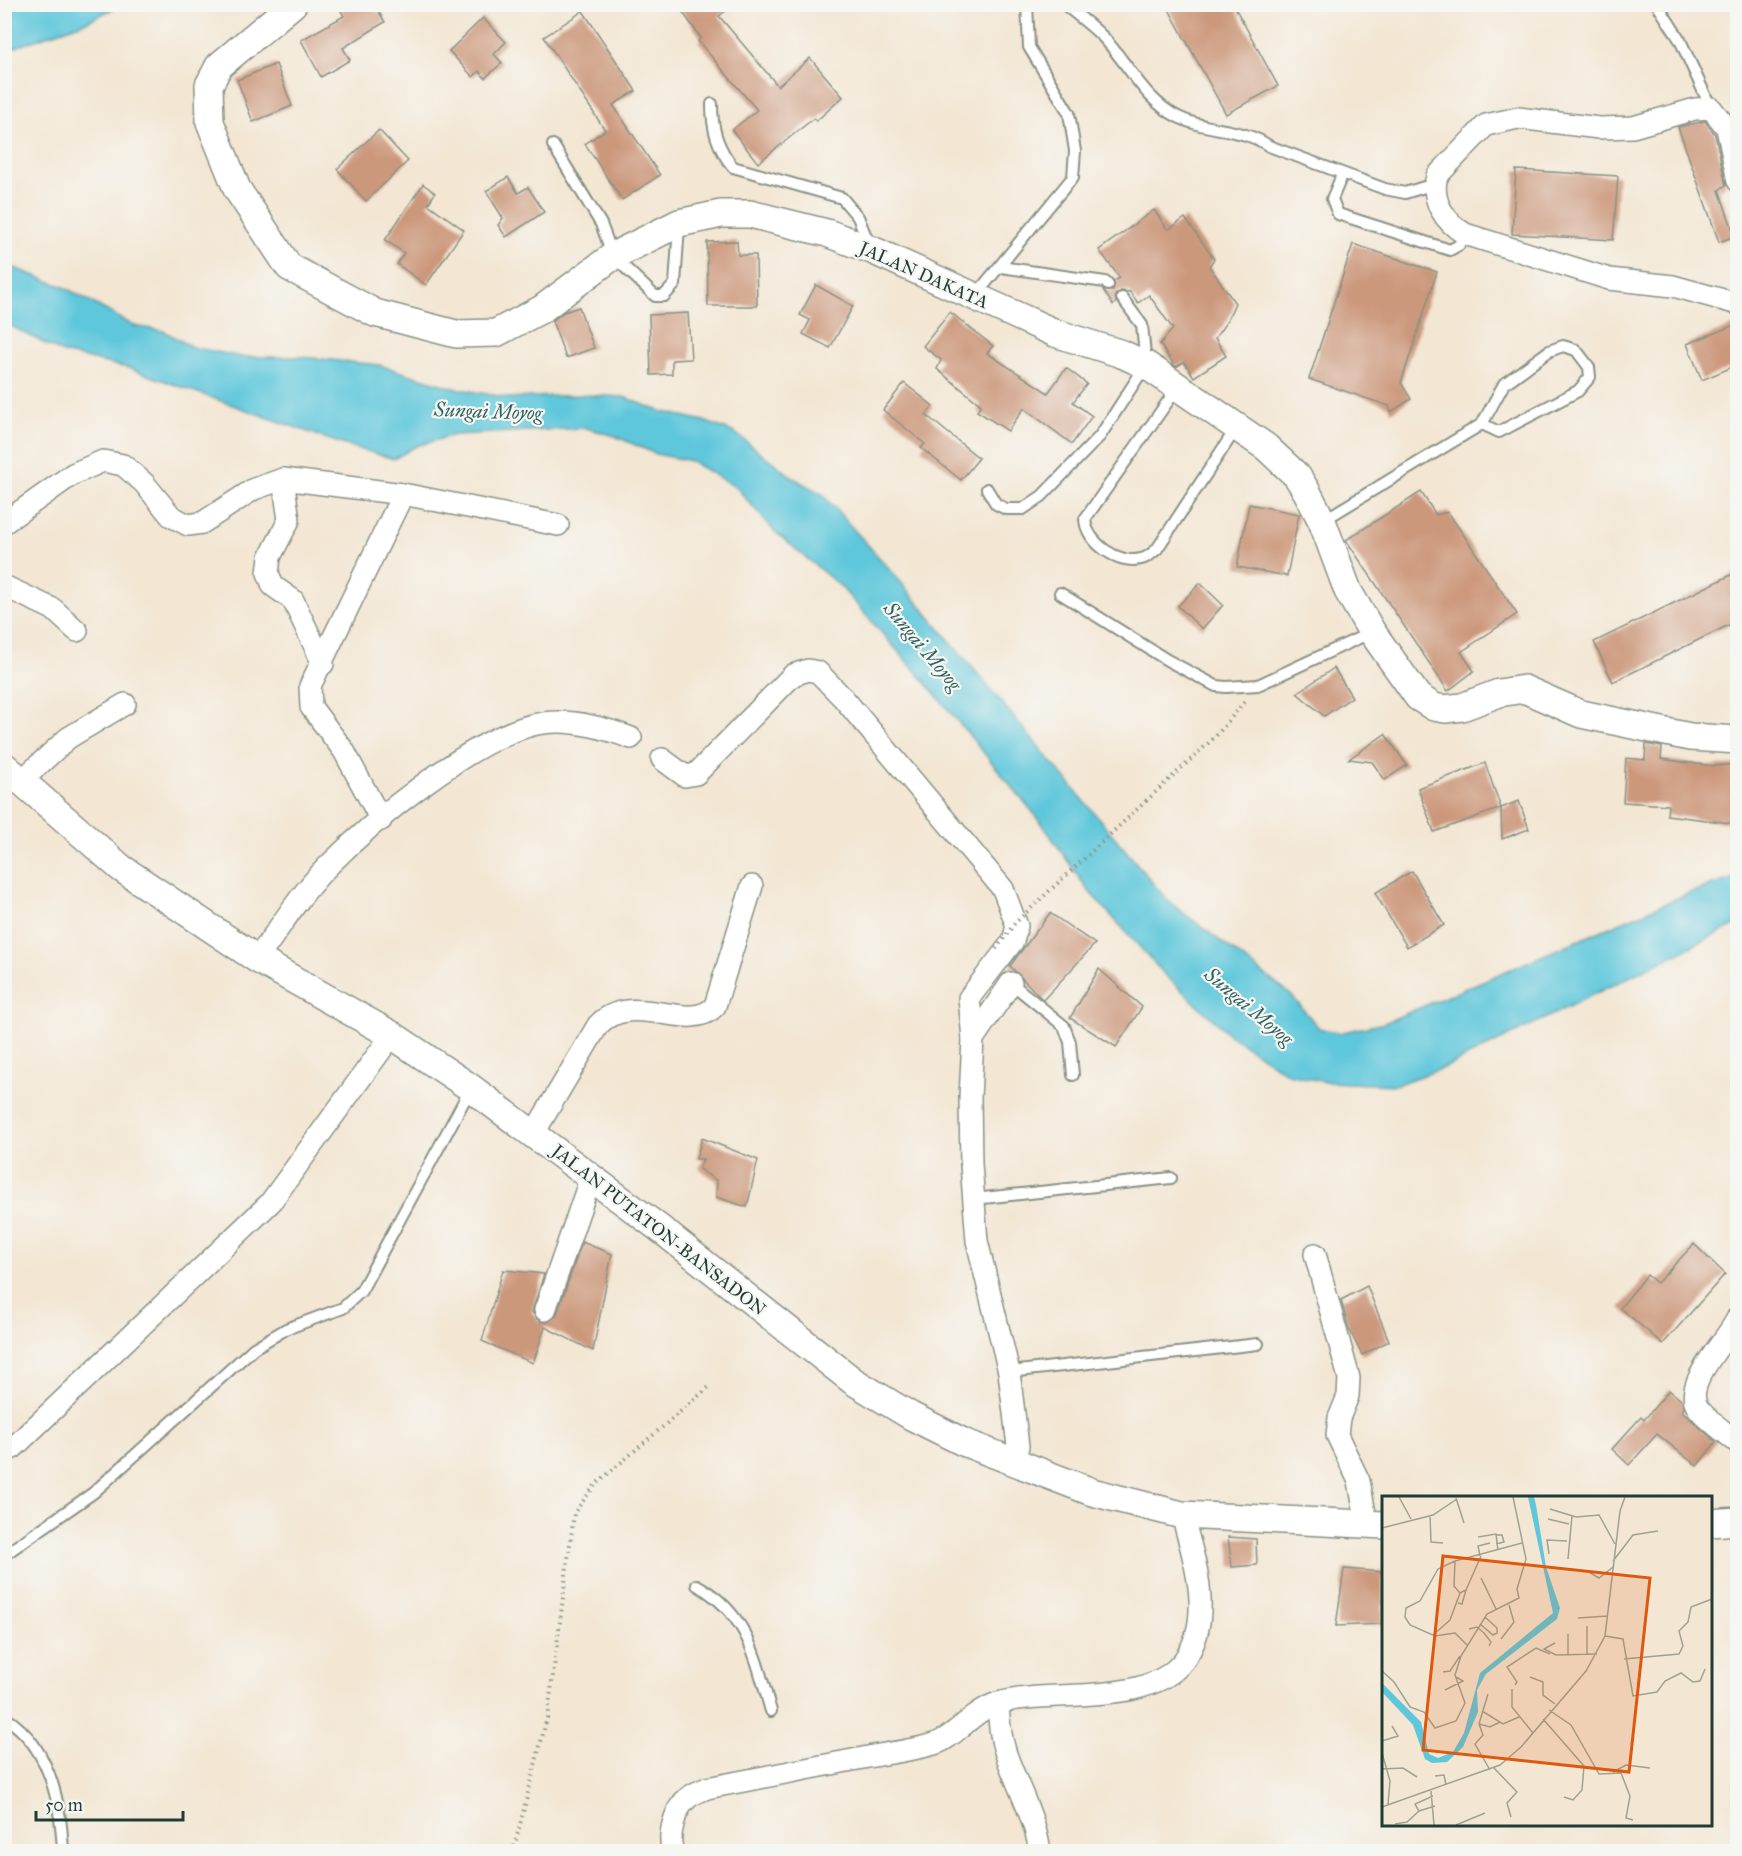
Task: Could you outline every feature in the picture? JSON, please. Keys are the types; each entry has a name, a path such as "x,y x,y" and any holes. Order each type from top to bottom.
{"street":[{"name":"JALAN DAKATA","path":"293,4 219,66 208,85 207,102 216,143 237,189 289,267 375,313 456,334 496,333 542,309 613,256 679,223 711,216 750,214 827,233 872,250 1055,333 1122,354 1146,365 1266,447 1297,476 1322,521 1348,591 1372,632 1418,697 1434,707 1445,709 1462,707 1499,693 1524,689 1581,714 1690,737 1737,740"},
{"path":"1737,181 1727,128 1711,108 1695,109 1633,127 1599,128 1518,118 1486,125 1437,176 1434,184 1442,214 1455,228 1465,234 1609,279 1673,286 1737,304"},
{"path":"4,524 74,474 103,461 123,465 144,483 171,516 188,525 202,523 254,489 283,479 403,494 558,525"},
{"path":"283,479 289,520 270,557 268,573 273,586 293,600 322,664"},
{"path":"381,820 344,751 311,707 310,686 403,494"},
{"path":"4,586 52,609 76,631"},
{"path":"662,759 685,776 696,774 793,675 808,670 818,672 845,700 963,838 1003,889 1013,910 1017,926 1013,941 978,983 969,998 973,1039 970,1097 977,1241 1009,1372 1018,1446 1015,1461"},
{"path":"12,773 125,704"},
{"path":"257,959 325,868 381,820 471,753 499,737 538,724 583,724 607,728 631,738"},
{"name":"JALAN PUTATON-BANSADON","path":"12,773 121,868 257,959 392,1035 471,1088 534,1133 853,1381 911,1416 963,1442 1092,1492 1182,1515 1375,1524"},
{"path":"534,1133 605,1017 614,1012 640,1009 700,1016 715,1006 752,886"},
{"path":"973,1039 1011,983"},
{"path":"4,1452 13,1449 270,1203 392,1035"},
{"path":"545,1310 591,1177"},
{"path":"1315,1254 1349,1378 1348,1395 1339,1419 1337,1435 1359,1481 1375,1524"},
{"path":"1737,1317 1709,1360 1696,1388 1694,1401 1699,1410 1737,1443"},
{"path":"673,1851 670,1845 674,1822 680,1808 688,1798 706,1788 936,1744 972,1716 998,1703 1117,1691 1157,1681 1173,1673 1185,1659 1194,1640 1200,1608 1196,1564 1182,1515"},
{"path":"1712,1523 1737,1521"},
{"path":"998,1703 999,1727 1005,1752 1027,1804 1040,1851"}],"lane":[{"path":"974,297 1073,177 1075,151 1069,113 1029,47 1027,4"},
{"path":"1064,4 1104,38 1143,88 1177,117 1198,124 1256,136 1269,146 1342,175 1404,193 1434,184"},
{"path":"1657,4 1680,40 1711,108"},
{"path":"712,104 712,126 722,153 733,167 842,198 858,217 872,250"},
{"path":"554,145 601,225 613,256 649,293 655,296 664,296 675,284 679,223"},
{"path":"1342,175 1332,199 1338,214 1450,250 1459,245 1465,234"},
{"path":"1001,267 1105,282 1108,285"},
{"path":"987,489 996,504 1006,509 1023,509 1042,496 1100,436 1146,365 1142,325 1122,298"},
{"path":"1322,521 1482,424 1504,384 1549,351 1563,346 1576,350 1584,357 1590,377 1578,391 1498,432 1482,424"},
{"path":"1178,387 1085,519 1089,537 1112,554 1125,560 1139,560 1148,557 1157,549 1237,427"},
{"path":"1060,593 1167,660 1204,680 1226,687 1258,685 1372,632"},
{"path":"1011,983 1064,1026 1070,1042 1073,1076"},
{"path":"4,1555 93,1493 254,1348 286,1329 343,1308 361,1291 471,1088"},
{"path":"974,1199 1172,1178"},
{"path":"1009,1372 1258,1344"},
{"path":"697,1585 727,1606 744,1627 771,1711"},
{"path":"4,1717 30,1738 52,1779 61,1822 63,1851"}],"path":[{"path":"996,949 1015,923 1215,737 1258,685"},
{"path":"513,1851 548,1714 574,1513 596,1484 709,1387"}],"water":[{"path":"5,4 121,5 88,21 5,51"},
{"name":"Sungai Moyog","path":"5,259 12,267 64,287 134,326 164,331 192,347 242,357 303,357 379,365 454,388 509,398 583,395 624,397 660,411 704,421 735,433 795,479 822,494 893,573 1168,901 1291,995 1319,1028 1339,1033 1384,1023 1692,892 1737,877 1737,924 1446,1067 1395,1085 1326,1082 1288,1074 1231,1036 1166,976 1087,889 1041,822 927,684 840,586 774,531 737,488 691,461 656,454 615,436 586,428 454,435 416,446 394,459 342,444 128,368 63,353 5,323"}],"building":[{"path":"337,4 374,4 385,22 343,48 350,60 321,77 301,40 344,16"},
{"path":"677,4 735,4 719,16 778,86 810,58 843,97 816,121 814,118 758,163 732,130 757,110 698,41 701,38"},
{"path":"1166,4 1233,4 1278,86 1226,114"},
{"path":"583,11 636,91 613,105 660,175 622,200 585,144 605,130 544,37"},
{"path":"483,18 506,42 494,54 502,63 485,78 479,71 473,77 449,51"},
{"path":"276,64 292,106 253,122 237,80"},
{"path":"1705,121 1715,134 1726,185 1719,190 1735,236 1719,242 1678,127"},
{"path":"379,130 408,161 366,201 337,169"},
{"path":"1516,170 1618,176 1613,240 1512,234"},
{"path":"508,177 518,193 528,187 544,212 506,237 498,225 503,218 486,191"},
{"path":"423,184 435,193 428,204 464,230 426,285 397,264 404,253 385,240"},
{"path":"1154,210 1168,230 1185,218 1214,259 1209,266 1235,303 1227,321 1215,338 1226,356 1194,377 1184,362 1176,367 1160,344 1173,329 1149,295 1138,303 1130,292 1121,291 1115,295 1116,303 1113,305 1103,290 1113,291 1114,281 1120,278 1099,250"},
{"path":"737,241 738,255 756,255 757,306 708,306 707,242"},
{"path":"1353,244 1437,272 1401,383 1411,399 1391,412 1389,406 1309,379"},
{"path":"816,285 853,306 830,348 803,334 810,320 800,315"},
{"path":"579,307 594,348 566,358 552,321 564,312"},
{"path":"950,312 993,346 987,353 1048,393 1066,368 1087,384 1073,402 1092,416 1072,444 1024,408 1008,431 977,411 981,405 937,369 941,360 923,346"},
{"path":"688,313 691,359 672,360 672,374 651,375 649,315"},
{"path":"1737,324 1737,365 1702,380 1687,344"},
{"path":"904,383 933,406 926,415 979,458 961,480 921,448 925,444 883,410"},
{"path":"1421,492 1436,515 1448,512 1517,614 1461,652 1474,671 1448,691 1346,540"},
{"path":"1249,504 1299,514 1287,576 1237,567"},
{"path":"1737,572 1737,621 1613,682 1594,642"},
{"path":"1200,583 1223,605 1202,629 1178,606"},
{"path":"1334,668 1352,697 1324,716 1297,693"},
{"path":"1385,734 1407,765 1385,780 1372,762 1349,759"},
{"path":"1646,744 1662,747 1661,759 1713,766 1737,764 1737,824 1667,815 1668,805 1623,802 1626,758 1645,760"},
{"path":"1485,763 1501,808 1434,832 1418,788"},
{"path":"1519,801 1529,829 1502,839 1501,808"},
{"path":"1412,871 1444,925 1407,947 1375,893"},
{"path":"1050,913 1095,944 1043,1000 1010,966"},
{"path":"1099,969 1142,1007 1116,1047 1070,1018"},
{"path":"702,1138 758,1160 747,1207 716,1197 717,1181 699,1169 703,1159 696,1159"},
{"path":"582,1242 612,1254 593,1351 545,1327 533,1363 482,1341 503,1270 544,1274 532,1312 540,1322 548,1322 557,1314"},
{"path":"1694,1244 1725,1274 1663,1344 1620,1308 1647,1275 1657,1283"},
{"path":"1367,1286 1389,1341 1362,1355 1349,1329 1341,1300"},
{"path":"1669,1390 1682,1401 1684,1408 1682,1411 1716,1442 1697,1466 1657,1434 1629,1465 1612,1449 1641,1417 1644,1420"},
{"path":"1228,1537 1256,1539 1257,1565 1232,1567"},
{"path":"1344,1569 1382,1572 1382,1624 1336,1626"}]}
